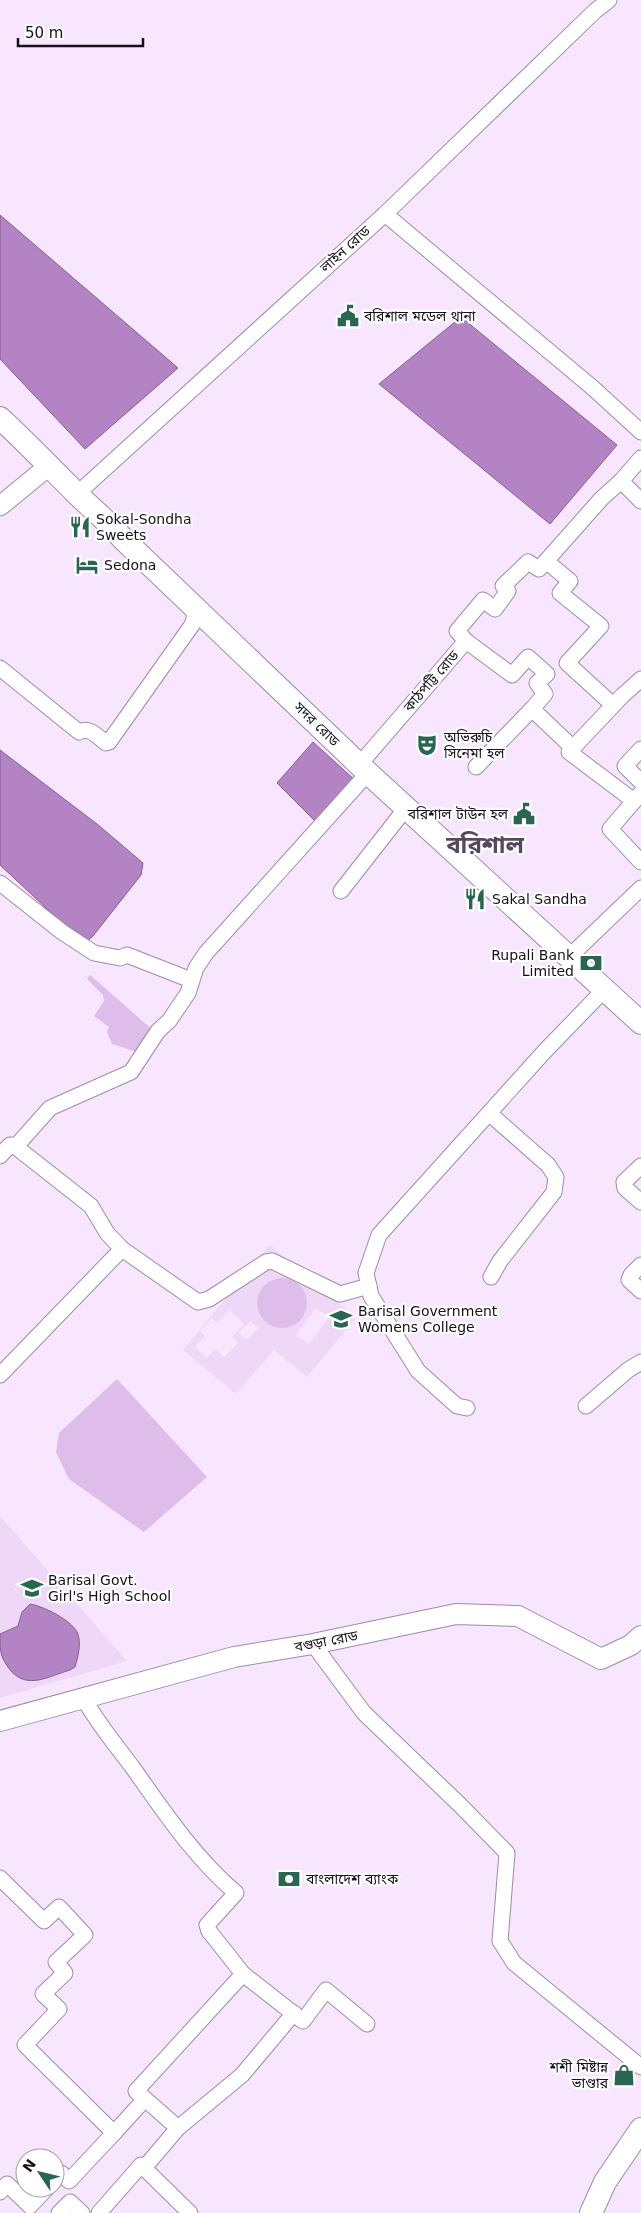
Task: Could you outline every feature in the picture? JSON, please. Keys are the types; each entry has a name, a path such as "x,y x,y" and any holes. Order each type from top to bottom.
{"main road":[{"name":"সদর রোড","path":"0,418 363,769 641,1024"},
{"name":"বগুড়া রোড","path":"0,1721 234,1657 313,1644 456,1614 518,1616 600,1660 630,1645 641,1636"},
{"path":"591,2213 605,2182 641,2129"}],"street":[{"name":"লাইন রোড","path":"77,494 384,214 594,11 609,0"},
{"path":"384,214 593,388 641,432"},
{"path":"613,705 567,663 601,626 560,593 570,581 546,561 602,498 621,481 641,458"},
{"path":"0,506 50,465"},
{"path":"621,481 641,501"},
{"name":"কাঠপট্টি রোড","path":"0,1156 12,1145 18,1144 50,1108 131,1072 158,1031 168,1021 188,993 196,968 206,953 363,769 466,641 457,631 483,600 495,608 508,591 503,586 528,562 539,569 546,561"},
{"path":"0,668 79,732 83,729 88,730 106,743 109,742 192,625 197,608"},
{"path":"466,641 512,675 528,657 547,674 537,683 545,694 476,767"},
{"path":"641,679 613,705 569,752 637,797 610,829 641,862"},
{"path":"532,709 573,748"},
{"path":"641,749 625,766 641,782"},
{"path":"341,891 406,808"},
{"path":"0,883 62,932 94,953 120,958 127,955 191,980"},
{"path":"568,958 641,888"},
{"path":"467,1408 457,1406 418,1371 371,1296 366,1273 379,1235 544,1052 604,990"},
{"path":"490,1114 548,1165 556,1177 554,1192 500,1261 490,1277"},
{"path":"12,1145 91,1206 107,1233 122,1249 198,1302 209,1299 266,1262 272,1261 340,1294 369,1286"},
{"path":"641,1166 624,1182 625,1188 641,1202"},
{"path":"0,1375 122,1249"},
{"path":"641,1265 631,1275 629,1280 641,1291"},
{"path":"586,1406 628,1370 641,1362"},
{"path":"313,1644 364,1713 460,1805 506,1853 500,1941 514,1962 641,2067"},
{"path":"84,1699 99,1724 175,1826 216,1876 236,1893 207,1925 244,1974 304,2021 326,1990 367,2024"},
{"path":"0,1878 44,1921 59,1907 85,1935 56,1962 66,1973 43,1994 59,2009 26,2045 114,2133"},
{"path":"178,2128 136,2091 244,1974"},
{"path":"144,2168 178,2128 242,2075 294,2013"},
{"path":"65,2178 69,2181 145,2099"},
{"path":"99,2213 141,2165 190,2213"},
{"path":"0,2192 7,2184 15,2192"},
{"path":"22,2198 30,2206 38,2198"},
{"path":"59,2213 70,2202 82,2213"}],"shaded area":[{"path":"0,215 178,368 85,449 0,359"},
{"path":"461,317 617,445 550,524 379,384"},
{"path":"313,742 356,781 319,825 277,783"},
{"path":"0,750 97,824 143,863 141,875 93,936 86,942 76,936 0,865"},
{"path":"90,975 155,1032 140,1053 112,1044 107,1032 109,1027 94,1016 104,1001 103,995 87,979"},
{"name":"Barisal Government Womens College","path":"270,1245 356,1318 307,1377 274,1350 236,1394 183,1350","holes":["277,1278 306,1310 299,1321 288,1327 264,1320 258,1309 258,1295 265,1284","316,1308 329,1317 309,1344 296,1335","229,1310 244,1324 232,1337 238,1343 224,1357 215,1349 207,1358 195,1347 205,1336 200,1331 212,1318 217,1323","250,1321 258,1328 246,1340 239,1333"]},
{"path":"282,1278 296,1282 303,1289 307,1303 303,1317 296,1324 282,1328 268,1324 261,1317 257,1303 261,1289 268,1282"},
{"path":"117,1379 207,1477 144,1532 69,1479 56,1452 59,1433"},
{"name":"Barisal Govt. Girl's High School","path":"0,1516 127,1661 0,1698"},
{"path":"30,1604 56,1614 74,1627 79,1640 75,1667 47,1678 32,1681 18,1677 7,1666 1,1654 0,1634 18,1626 22,1612"}],"place":[{"name":"বরিশাল মডেল থানা","path":"348,316"},
{"name":"Sokal-Sondha Sweets","path":"80,527"},
{"name":"Sedona","path":"87,565"},
{"name":"অভিরুচি সিনেমা হল","path":"427,745"},
{"name":"বরিশাল টাউন হল","path":"524,814"},
{"name":"Sakal Sandha","path":"475,899"},
{"name":"Rupali Bank Limited","path":"591,963"},
{"name":"Barisal Government Womens College","path":"341,1319"},
{"name":"Barisal Govt. Girl's High School","path":"32,1588"},
{"name":"বাংলাদেশ ব্যাংক","path":"289,1879"},
{"name":"শশী মিষ্টান্ন ভাণ্ডার","path":"624,2075"}],"district":[{"name":"বরিশাল","path":"485,845"}]}
